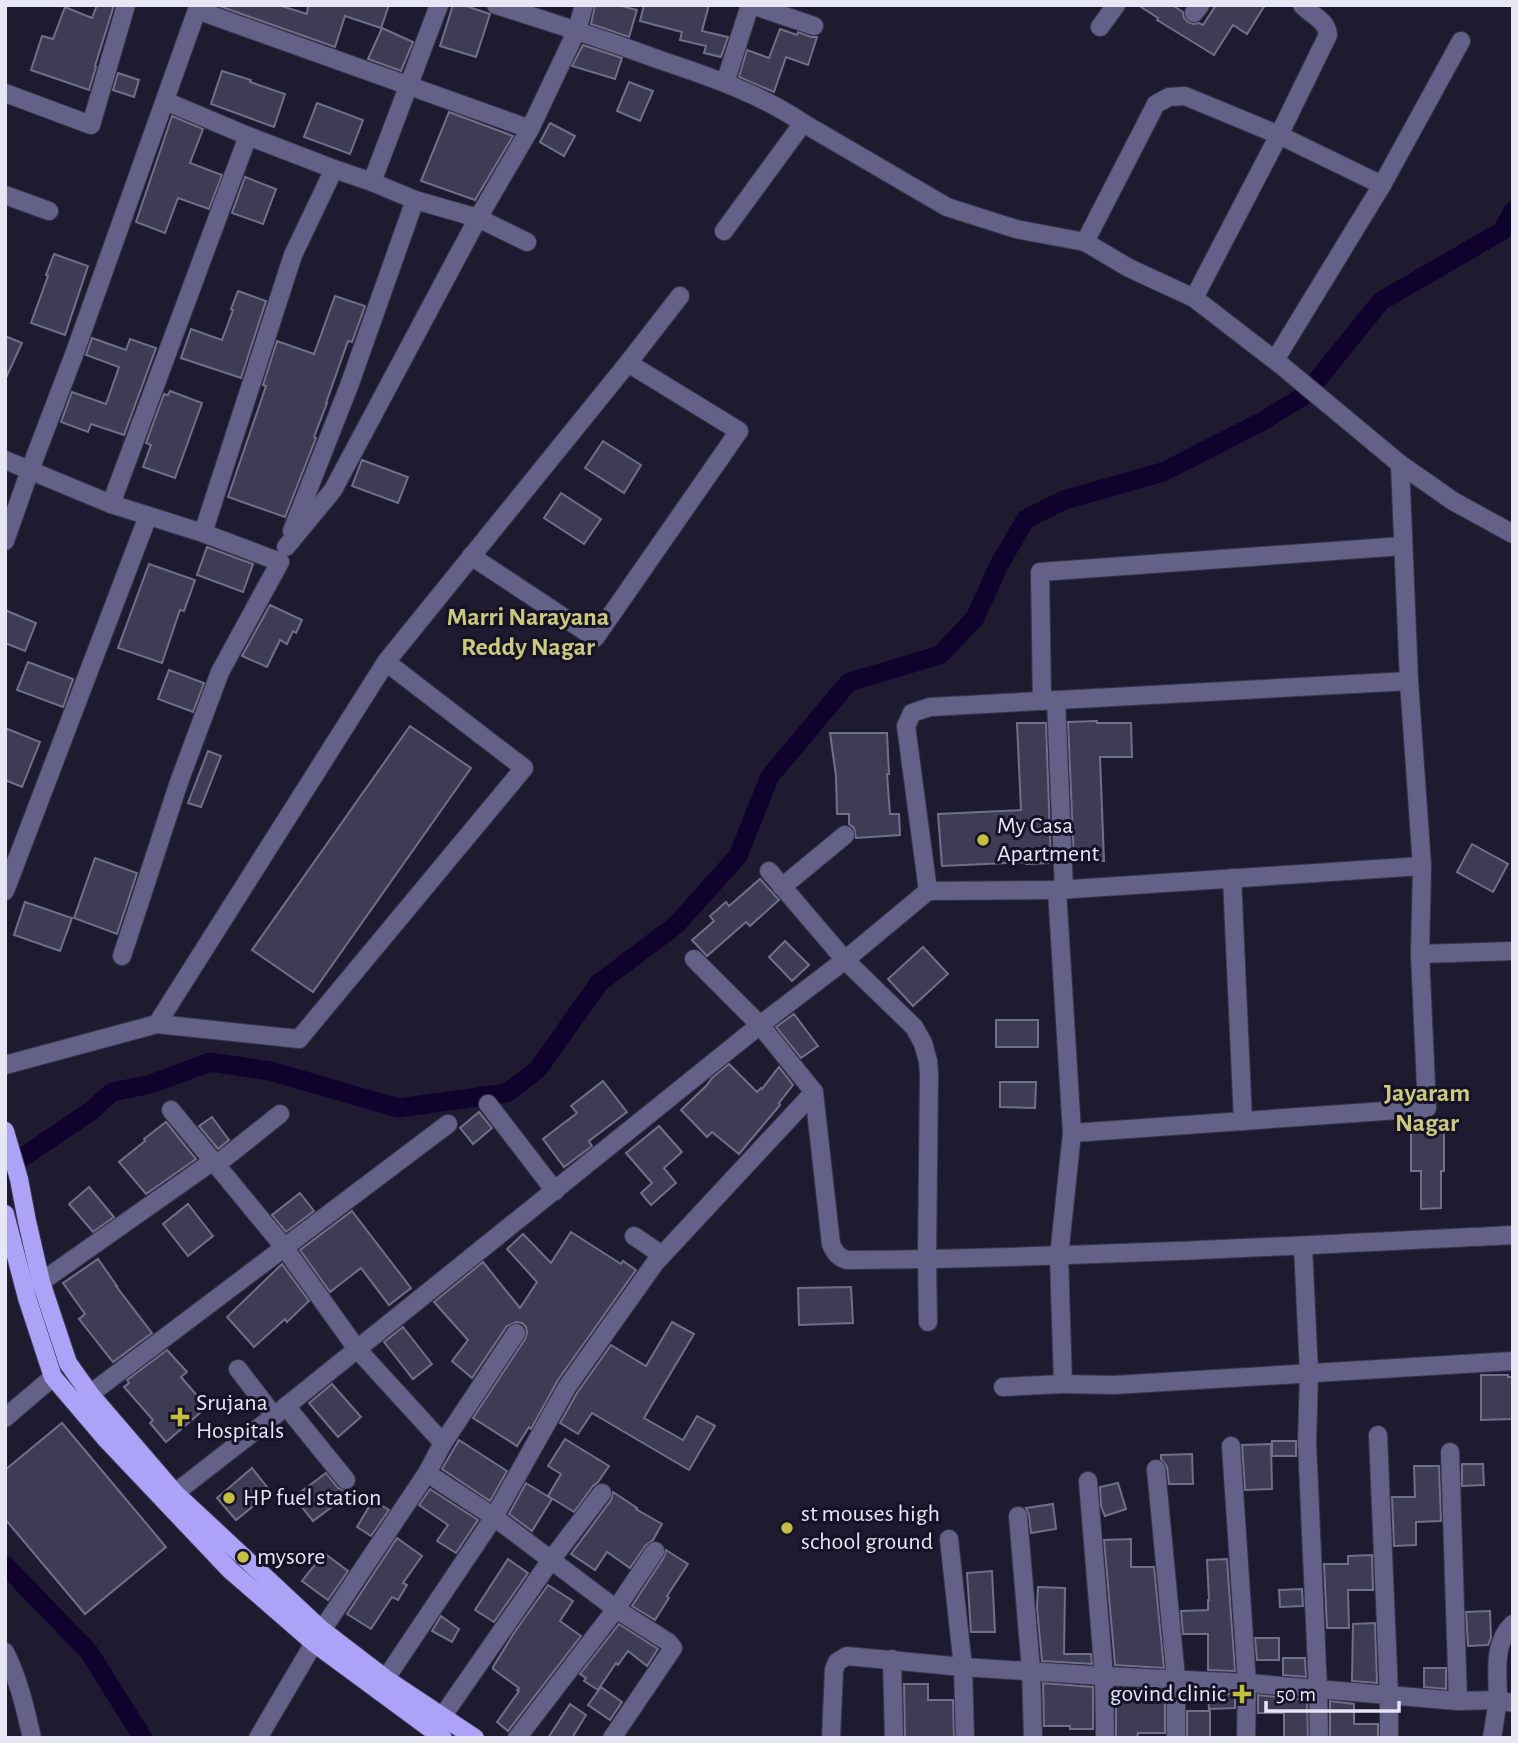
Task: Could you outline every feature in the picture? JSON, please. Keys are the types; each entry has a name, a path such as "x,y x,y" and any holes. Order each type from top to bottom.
{"main road":[{"path":"5,1130 19,1179 41,1282 68,1363 90,1394 175,1493 318,1636"},
{"path":"27,1221 8,1231 53,1377 105,1438 230,1570 382,1684 443,1738"},
{"path":"382,1684 475,1738"}],"street":[{"path":"5,93 91,125 126,5"},
{"path":"372,182 439,5"},
{"path":"496,5 577,30 725,83 780,108 947,207 1016,229 1085,242 1129,268 1194,298 1278,362 1400,464 1453,501 1513,534"},
{"path":"283,555 333,489 478,218 530,129 577,30 584,5"},
{"path":"725,83 751,5 814,26"},
{"path":"1100,27 1116,5"},
{"path":"1194,298 1328,35 1328,27 1302,5"},
{"path":"5,541 197,10 530,129"},
{"path":"1278,362 1382,185 1461,41"},
{"path":"1085,242 1156,104 1169,97 1185,96 1279,135 1382,185"},
{"path":"165,101 415,200 478,218 527,242"},
{"path":"724,231 803,123"},
{"path":"111,504 248,136"},
{"path":"203,533 293,255 334,169"},
{"path":"5,195 49,211"},
{"path":"122,956 179,782 220,672 283,555 349,386 415,200"},
{"path":"157,1024 386,662 680,296"},
{"path":"471,556 595,638 739,432 628,363"},
{"path":"5,460 111,504 283,555"},
{"path":"1072,1133 1427,1108 1420,954 1422,866 1409,681 1400,464"},
{"path":"5,891 148,516"},
{"path":"1063,1384 1059,1256 1072,1133 1061,890 1040,572 1402,546"},
{"path":"5,1065 157,1024 299,1039 524,768 386,662"},
{"path":"928,891 906,726 912,713 930,707 1409,681"},
{"path":"782,887 845,835"},
{"path":"175,1493 928,891 1061,890 1422,866"},
{"path":"769,871 845,960 914,1027 923,1043 929,1074 928,1322"},
{"path":"1232,878 1243,1121"},
{"path":"1420,954 1513,951"},
{"path":"694,959 760,1025 814,1092 831,1244 835,1253 847,1260 1059,1256 1513,1235"},
{"path":"382,1684 494,1517 567,1387 655,1263 814,1092"},
{"path":"488,1104 555,1191"},
{"path":"171,1110 284,1247 357,1349 443,1443"},
{"path":"41,1282 214,1163 280,1114"},
{"path":"90,1394 448,1124"},
{"path":"635,1236 662,1255"},
{"path":"1303,1246 1309,1373 1307,1442 1319,1738"},
{"path":"258,1738 318,1636 516,1333"},
{"path":"1003,1387 1114,1385 1513,1361"},
{"path":"238,1369 346,1480"},
{"path":"5,1418 53,1377"},
{"path":"1378,1435 1389,1738"},
{"path":"1231,1446 1247,1683 1246,1738"},
{"path":"1450,1452 1458,1701"},
{"path":"1156,1469 1176,1678 1176,1738"},
{"path":"427,1473 494,1517 616,1609 668,1642 673,1648 612,1738"},
{"path":"1088,1481 1104,1676 1105,1738"},
{"path":"442,1717 551,1560 602,1493"},
{"path":"1018,1516 1031,1670 1033,1738"},
{"path":"949,1539 963,1667 965,1738"},
{"path":"517,1738 616,1609 655,1551"},
{"path":"1492,1738 1505,1702 1498,1652 1502,1638 1513,1625"},
{"path":"5,1652 23,1696 32,1738"},
{"path":"831,1738 834,1670 837,1662 847,1656 963,1667 1176,1678 1458,1701 1505,1702"},
{"path":"892,1659 894,1738"}],"building":[{"path":"97,5 114,5 89,90 31,70 42,36 53,39 65,7 92,18"},
{"path":"278,5 307,14 308,5 389,5 381,28 345,16 335,47 219,6"},
{"path":"453,5 463,5 490,14 476,57 440,46"},
{"path":"595,5 618,5 637,10 629,37 591,24"},
{"path":"644,5 709,5 702,31 728,37 721,57 704,53 706,46 680,40 682,32 640,21"},
{"path":"1138,5 1172,5 1183,12 1188,22 1203,25 1216,5 1265,5 1247,34 1233,25 1214,55"},
{"path":"382,28 413,42 401,71 368,59"},
{"path":"780,29 797,35 798,32 817,37 808,65 786,57 774,92 739,77 747,50 769,58"},
{"path":"583,45 622,58 615,79 572,66"},
{"path":"222,71 285,94 274,127 211,104"},
{"path":"118,73 139,80 134,97 113,90"},
{"path":"629,82 653,91 640,121 617,111"},
{"path":"317,103 363,120 350,154 304,137"},
{"path":"449,112 513,136 475,200 421,181"},
{"path":"172,116 203,129 190,163 222,175 209,209 178,198 165,233 136,222"},
{"path":"550,123 575,136 564,156 540,142"},
{"path":"245,177 276,189 263,224 232,213"},
{"path":"54,254 88,266 65,335 31,323"},
{"path":"238,291 266,301 241,378 181,358 191,329 222,340"},
{"path":"335,296 365,306 352,342 348,341 314,437 316,438 285,517 228,497 266,386 263,385 277,341 314,354"},
{"path":"5,336 22,343 5,380"},
{"path":"92,338 126,350 130,339 156,348 124,435 91,424 88,432 61,422 72,392 106,404 119,367 86,355"},
{"path":"170,391 202,403 175,478 143,467 151,445 146,443 164,394 168,395"},
{"path":"603,441 641,465 624,493 585,468"},
{"path":"362,460 408,477 398,503 352,486"},
{"path":"561,493 601,519 584,544 544,518"},
{"path":"207,547 253,564 243,592 197,575"},
{"path":"149,564 195,580 184,611 180,610 162,663 118,648"},
{"path":"270,605 302,620 287,644 280,640 267,667 242,656"},
{"path":"5,610 36,623 25,651 5,643"},
{"path":"28,662 73,679 63,707 17,690"},
{"path":"169,670 204,683 193,712 158,699"},
{"path":"1068,722 1131,723 1132,757 1100,757 1104,861 1074,861"},
{"path":"1017,723 1046,723 1051,863 942,866 938,814 1021,810"},
{"path":"410,726 471,768 313,992 252,950"},
{"path":"5,728 40,742 22,787 5,780"},
{"path":"830,733 887,733 890,814 899,814 900,835 856,838 854,828 849,824 849,814 837,814 836,776"},
{"path":"208,751 221,756 201,807 188,803"},
{"path":"1472,844 1508,864 1493,892 1457,872"},
{"path":"95,858 137,873 117,934 74,918"},
{"path":"760,879 779,900 750,926 746,922 707,956 692,940 714,921 710,916 726,902 729,906"},
{"path":"25,902 72,918 60,951 14,935"},
{"path":"785,941 809,965 792,981 769,957"},
{"path":"923,947 948,974 913,1006 888,979"},
{"path":"794,1014 818,1046 801,1058 776,1027"},
{"path":"996,1020 1038,1020 1038,1047 996,1047"},
{"path":"729,1064 757,1092 779,1067 793,1085 739,1154 712,1132 707,1137 681,1110"},
{"path":"603,1081 627,1112 589,1141 592,1146 564,1167 543,1139 577,1113 571,1106"},
{"path":"1000,1082 1036,1082 1035,1108 1000,1107"},
{"path":"479,1112 492,1128 473,1144 460,1128"},
{"path":"212,1117 229,1140 218,1149 199,1126"},
{"path":"166,1122 196,1159 146,1194 119,1162"},
{"path":"659,1126 682,1152 664,1168 676,1183 651,1205 641,1193 652,1183 626,1153"},
{"path":"1444,1129 1441,1208 1421,1209 1421,1171 1411,1171 1411,1130"},
{"path":"89,1187 114,1217 93,1232 69,1204"},
{"path":"300,1193 314,1211 286,1232 272,1215"},
{"path":"188,1204 213,1236 188,1256 163,1224"},
{"path":"352,1211 411,1288 389,1305 361,1268 330,1292 300,1250"},
{"path":"571,1232 621,1264 623,1261 636,1270 558,1380 531,1429 529,1427 517,1446 473,1418 525,1339 526,1327 516,1322 507,1326 472,1378 452,1361 468,1340 434,1302 483,1262 520,1308 537,1282 507,1249 523,1234 551,1263"},
{"path":"98,1259 152,1333 113,1362 79,1319 85,1314 63,1283"},
{"path":"282,1264 309,1301 254,1347 227,1317"},
{"path":"851,1287 853,1323 799,1325 798,1288"},
{"path":"672,1322 694,1334 644,1418 683,1440 697,1416 715,1426 689,1470 592,1413 578,1434 560,1423 577,1393 611,1345 646,1366"},
{"path":"403,1327 432,1364 413,1379 384,1342"},
{"path":"167,1350 187,1372 181,1377 207,1407 166,1442 150,1423 153,1420 124,1387 129,1383 127,1380"},
{"path":"1481,1375 1513,1377 1513,1419 1481,1420"},
{"path":"332,1384 361,1417 338,1437 309,1403"},
{"path":"62,1423 166,1547 85,1614 5,1519 5,1470"},
{"path":"565,1439 609,1466 574,1512 548,1496 561,1474 548,1466"},
{"path":"459,1440 507,1471 490,1501 442,1469"},
{"path":"1272,1441 1296,1441 1296,1456 1272,1456"},
{"path":"1271,1444 1272,1489 1245,1490 1242,1445"},
{"path":"1192,1454 1193,1484 1169,1484 1167,1467 1161,1455"},
{"path":"1462,1464 1483,1464 1484,1485 1462,1486"},
{"path":"1414,1466 1439,1466 1441,1521 1416,1522 1416,1545 1394,1546 1392,1497 1415,1497"},
{"path":"252,1468 271,1492 236,1520 217,1498"},
{"path":"326,1473 338,1488 349,1494 313,1521 294,1497"},
{"path":"526,1483 552,1499 532,1531 509,1514"},
{"path":"1118,1483 1126,1509 1105,1516 1101,1506 1100,1487"},
{"path":"430,1489 478,1520 456,1553 437,1541 448,1525 419,1505"},
{"path":"613,1492 662,1524 653,1540 646,1545 630,1568 607,1552 595,1570 571,1554 611,1500"},
{"path":"373,1500 389,1510 371,1536 357,1527"},
{"path":"1053,1504 1056,1529 1031,1533 1026,1508"},
{"path":"397,1538 422,1556 403,1583 407,1585 398,1600 392,1597 371,1629 347,1614"},
{"path":"1131,1539 1131,1567 1154,1567 1164,1668 1115,1665 1104,1540"},
{"path":"666,1550 688,1564 655,1620 632,1606"},
{"path":"324,1553 348,1571 328,1600 302,1581"},
{"path":"1372,1555 1373,1590 1348,1590 1349,1628 1327,1628 1324,1564 1348,1564 1348,1556"},
{"path":"508,1559 528,1573 494,1622 475,1610"},
{"path":"1227,1559 1235,1671 1208,1670 1208,1634 1183,1634 1181,1611 1208,1610 1207,1560"},
{"path":"992,1571 995,1632 971,1632 967,1573"},
{"path":"548,1585 573,1601 560,1621 581,1636 508,1731 497,1722 519,1688 493,1667"},
{"path":"1038,1587 1065,1588 1064,1654 1091,1654 1092,1664 1042,1661 1037,1608"},
{"path":"1302,1589 1303,1606 1280,1607 1279,1590"},
{"path":"1490,1611 1491,1638 1488,1645 1468,1646 1466,1612"},
{"path":"441,1616 459,1629 452,1642 432,1631"},
{"path":"1375,1623 1377,1683 1352,1681 1353,1624"},
{"path":"619,1624 658,1649 647,1666 628,1651 618,1665 616,1663 598,1690 584,1681 586,1678 580,1674"},
{"path":"1255,1638 1279,1638 1279,1660 1257,1660"},
{"path":"1283,1658 1305,1658 1306,1677 1283,1675"},
{"path":"1424,1668 1446,1668 1446,1689 1424,1687"},
{"path":"1043,1683 1093,1687 1093,1729 1044,1726"},
{"path":"904,1684 928,1684 928,1700 953,1700 954,1738 905,1738"},
{"path":"601,1687 622,1702 610,1720 588,1705"},
{"path":"1116,1688 1165,1690 1165,1733 1138,1733 1137,1737 1116,1737"},
{"path":"1208,1693 1235,1694 1235,1708 1209,1709"},
{"path":"1258,1695 1307,1700 1308,1738 1284,1738 1284,1713 1258,1713"},
{"path":"1330,1701 1354,1704 1354,1724 1378,1724 1378,1738 1330,1738"},
{"path":"570,1704 586,1715 572,1738 548,1738"},
{"path":"1187,1711 1210,1711 1210,1738 1187,1738"}],"waterway":[{"path":"5,1169 91,1111 112,1092 151,1084 210,1062 270,1071 398,1108 507,1093 538,1069 599,983 676,925 738,856 770,776 849,682 940,655 975,618 1000,563 1026,519 1064,500 1163,472 1261,422 1305,395 1381,301 1502,231 1513,211"},
{"path":"5,1565 89,1652 143,1738"}],"place":[{"name":"My Casa Apartment","path":"983,840"},
{"name":"Srujana Hospitals","path":"180,1417"},
{"name":"HP fuel station","path":"229,1498"},
{"name":"st mouses high school ground","path":"787,1528"},
{"name":"mysore","path":"243,1557"},
{"name":"govind clinic","path":"1242,1694"}],"district":[{"name":"Marri Narayana Reddy Nagar","path":"528,632"},
{"name":"Jayaram Nagar","path":"1427,1108"}]}
